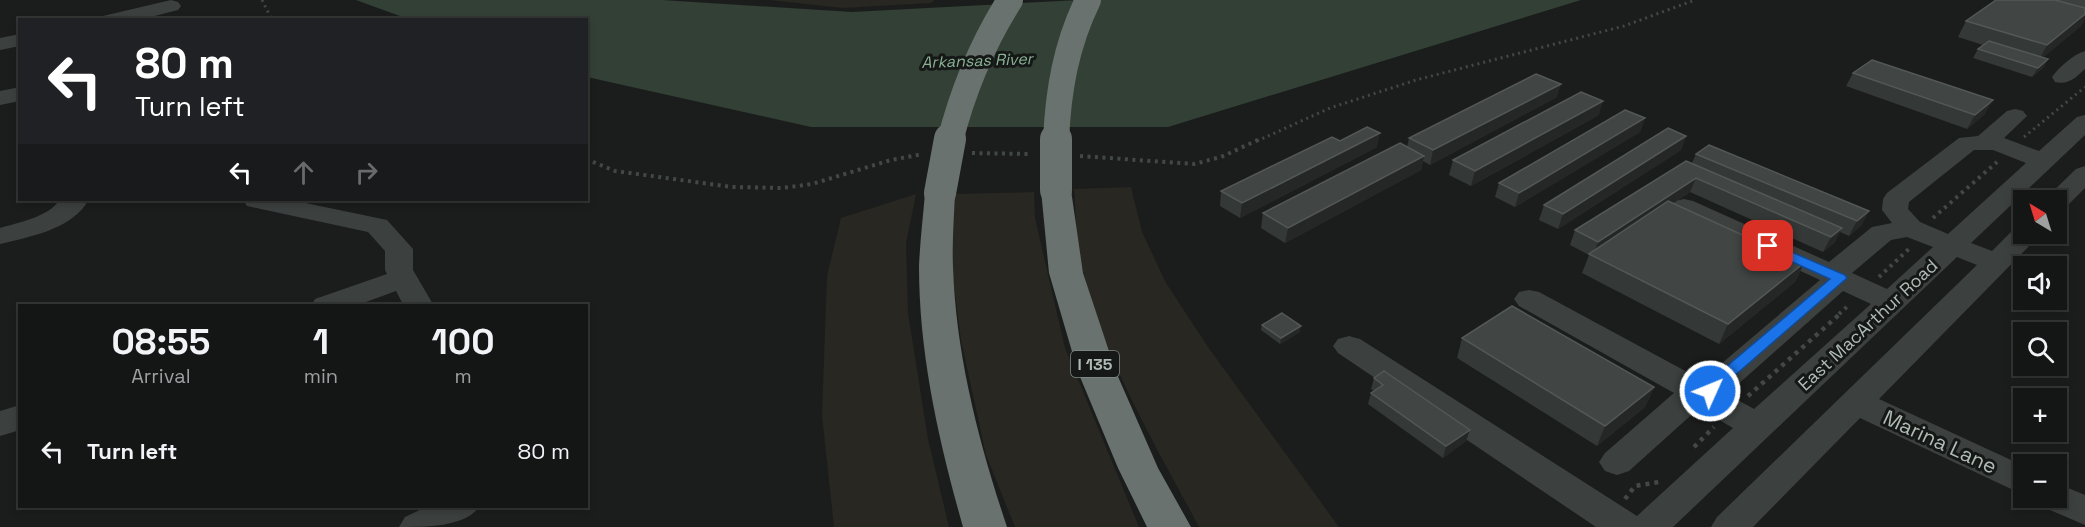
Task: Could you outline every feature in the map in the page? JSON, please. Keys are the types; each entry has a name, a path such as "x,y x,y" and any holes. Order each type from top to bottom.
{"highway":[{"path":"986,527 969,477 941,324 936,267 940,193 948,139 977,54 1010,0"},
{"name":"I 135","path":"1088,0 1068,49 1058,91 1055,135 1056,190 1066,273 1097,372 1138,468 1169,527"}],"street":[{"path":"2067,0 2085,5"},
{"path":"120,18 171,6"},
{"path":"0,44 18,40"},
{"path":"2063,77 2085,58"},
{"path":"0,98 18,94"},
{"path":"1985,142 2015,116"},
{"name":"East MacArthur Road","path":"1649,527 2085,122"},
{"path":"1996,263 1910,228 1895,210 1896,199 1968,143 1996,143 2044,161"},
{"path":"2067,191 2085,174"},
{"path":"0,236 33,227 64,214 82,201"},
{"path":"261,201 377,226 399,249 399,270 418,304"},
{"path":"1684,207 1892,302"},
{"path":"1617,462 1719,380 1836,277 1882,233 1910,228"},
{"path":"1730,527 2015,244"},
{"path":"332,304 404,278"},
{"path":"1529,299 1758,427"},
{"path":"1349,346 1625,527"},
{"name":"Marina Lane","path":"1856,402 2013,477"},
{"path":"0,424 18,418"},
{"path":"2067,502 2085,511"},
{"path":"418,527 459,508"}],"path":[{"path":"262,0 271,18"},
{"path":"1071,156 1194,164 1212,160 1330,108 1416,80 1623,26 1695,0"},
{"path":"966,153 1035,154"},
{"path":"588,160 615,171 732,187 782,189 812,184 891,160 934,154"}],"shaded area":[{"path":"770,0 934,0 931,3 843,8"},
{"path":"1131,187 1142,232 1166,283 1208,347 1339,527 1199,527 1129,395 1114,361 1088,290 1079,254 1074,189"},
{"path":"1034,192 1035,218 1065,348 1139,527 1015,527 986,455 961,340 953,278 953,194"},
{"path":"916,194 906,243 908,313 928,439 949,527 834,527 822,415 827,276 841,218"}],"water":[{"name":"Arkansas River","path":"356,0 662,0 852,12 1079,0 1581,0 1168,127 811,127 588,77 588,18 405,18"}],"building":[{"path":"1996,0 2055,0 2085,8 2085,14 2047,45 1966,21"},
{"path":"1989,41 2048,59 2038,68 1978,49"},
{"path":"1872,60 1993,100 1975,115 1853,73"},
{"path":"1536,74 1561,84 1433,150 1409,138"},
{"path":"1581,92 1603,101 1475,171 1453,160"},
{"path":"1625,110 1645,118 1519,193 1499,183"},
{"path":"1367,127 1380,133 1242,203 1221,191 1332,137 1340,141"},
{"path":"1668,128 1686,136 1563,214 1544,205"},
{"path":"1400,143 1424,156 1288,228 1263,213"},
{"path":"1709,145 1869,211 1857,221 1696,154"},
{"path":"1686,161 1842,228 1831,237 1696,178 1598,242 1575,230"},
{"path":"1668,201 1804,263 1728,324 1589,254"},
{"path":"1512,306 1654,387 1605,426 1462,338"},
{"path":"1282,313 1301,326 1281,338 1262,325"},
{"path":"1384,371 1470,430 1446,446 1371,393 1383,385 1374,378"}],"route":[{"path":"1710,391 1719,380 1840,278 1768,246"}]}
